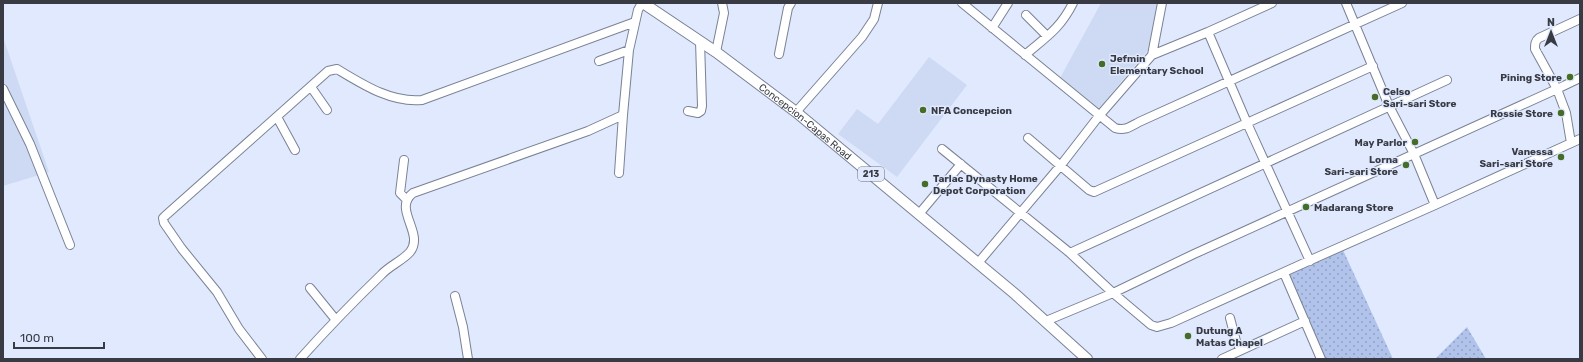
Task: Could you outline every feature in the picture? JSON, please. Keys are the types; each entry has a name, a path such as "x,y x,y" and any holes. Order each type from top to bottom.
{"main road":[{"name":"Concepcion-Capas Road","path":"642,3 716,52 796,112 978,263 1087,359"}],"street":[{"path":"619,173 629,50 638,10 642,3"},
{"path":"716,52 724,14 722,3"},
{"path":"779,54 788,8 791,3"},
{"path":"796,112 862,37 874,19 878,3"},
{"path":"962,3 1114,128 1125,130 1139,122 1402,3"},
{"path":"992,28 1008,3"},
{"path":"1025,55 1060,25 1073,3"},
{"path":"1152,55 1162,3"},
{"path":"978,263 1061,165 1099,116 1152,55 1208,32 1270,3"},
{"path":"1346,3 1389,106 1414,154 1436,206"},
{"path":"1026,15 1047,36"},
{"path":"1571,143 1566,113 1557,89 1535,49 1535,44 1536,40 1539,38 1580,19"},
{"path":"262,359 239,329 216,292 182,249 164,223 163,218 328,71 337,69 365,85 401,100 422,100 635,22"},
{"path":"1208,32 1247,123 1310,261"},
{"path":"688,111 698,113 701,111 702,106 700,41"},
{"path":"599,61 629,50"},
{"path":"1028,138 1094,192 1373,66"},
{"path":"1046,322 1113,293 1580,78"},
{"path":"1070,253 1447,80"},
{"path":"311,87 327,110"},
{"path":"3,89 30,144 70,245"},
{"path":"300,359 336,320 386,270 410,251 413,244 413,231 405,208 406,199 413,193 588,131 623,115"},
{"path":"277,116 295,150"},
{"path":"942,148 1070,253 1113,293 1151,325 1157,327 1171,323 1436,206 1580,139"},
{"path":"404,160 400,193 406,199"},
{"path":"919,214 961,164"},
{"path":"1284,273 1320,359"},
{"path":"310,288 336,320"},
{"path":"455,296 463,327 468,359"},
{"path":"1230,318 1236,341 1241,350"},
{"path":"1222,359 1305,321"}],"shaded area":[{"name":"Jefmin Elementary School","path":"1101,3 1158,3 1148,50 1100,107 1095,109 1060,78"},
{"path":"3,37 49,172 3,186"},
{"path":"929,57 967,85 897,177 838,134 857,109 878,124"},
{"path":"1343,250 1393,359 1324,359 1288,274"},
{"path":"1467,327 1486,359 1435,359"}],"place":[{"name":"Jefmin Elementary School","path":"1102,64"},
{"name":"Pining Store","path":"1570,77"},
{"name":"Celso Sari-sari Store","path":"1375,97"},
{"name":"NFA Concepcion","path":"923,110"},
{"name":"Rossie Store","path":"1561,113"},
{"name":"May Parlor","path":"1415,142"},
{"name":"Vanessa Sari-sari Store","path":"1561,157"},
{"name":"Lorna Sari-sari Store","path":"1406,165"},
{"name":"Tarlac Dynasty Home Depot Corporation","path":"925,184"},
{"name":"Madarang Store","path":"1306,207"},
{"name":"Dutung A Matas Chapel","path":"1188,336"}]}
